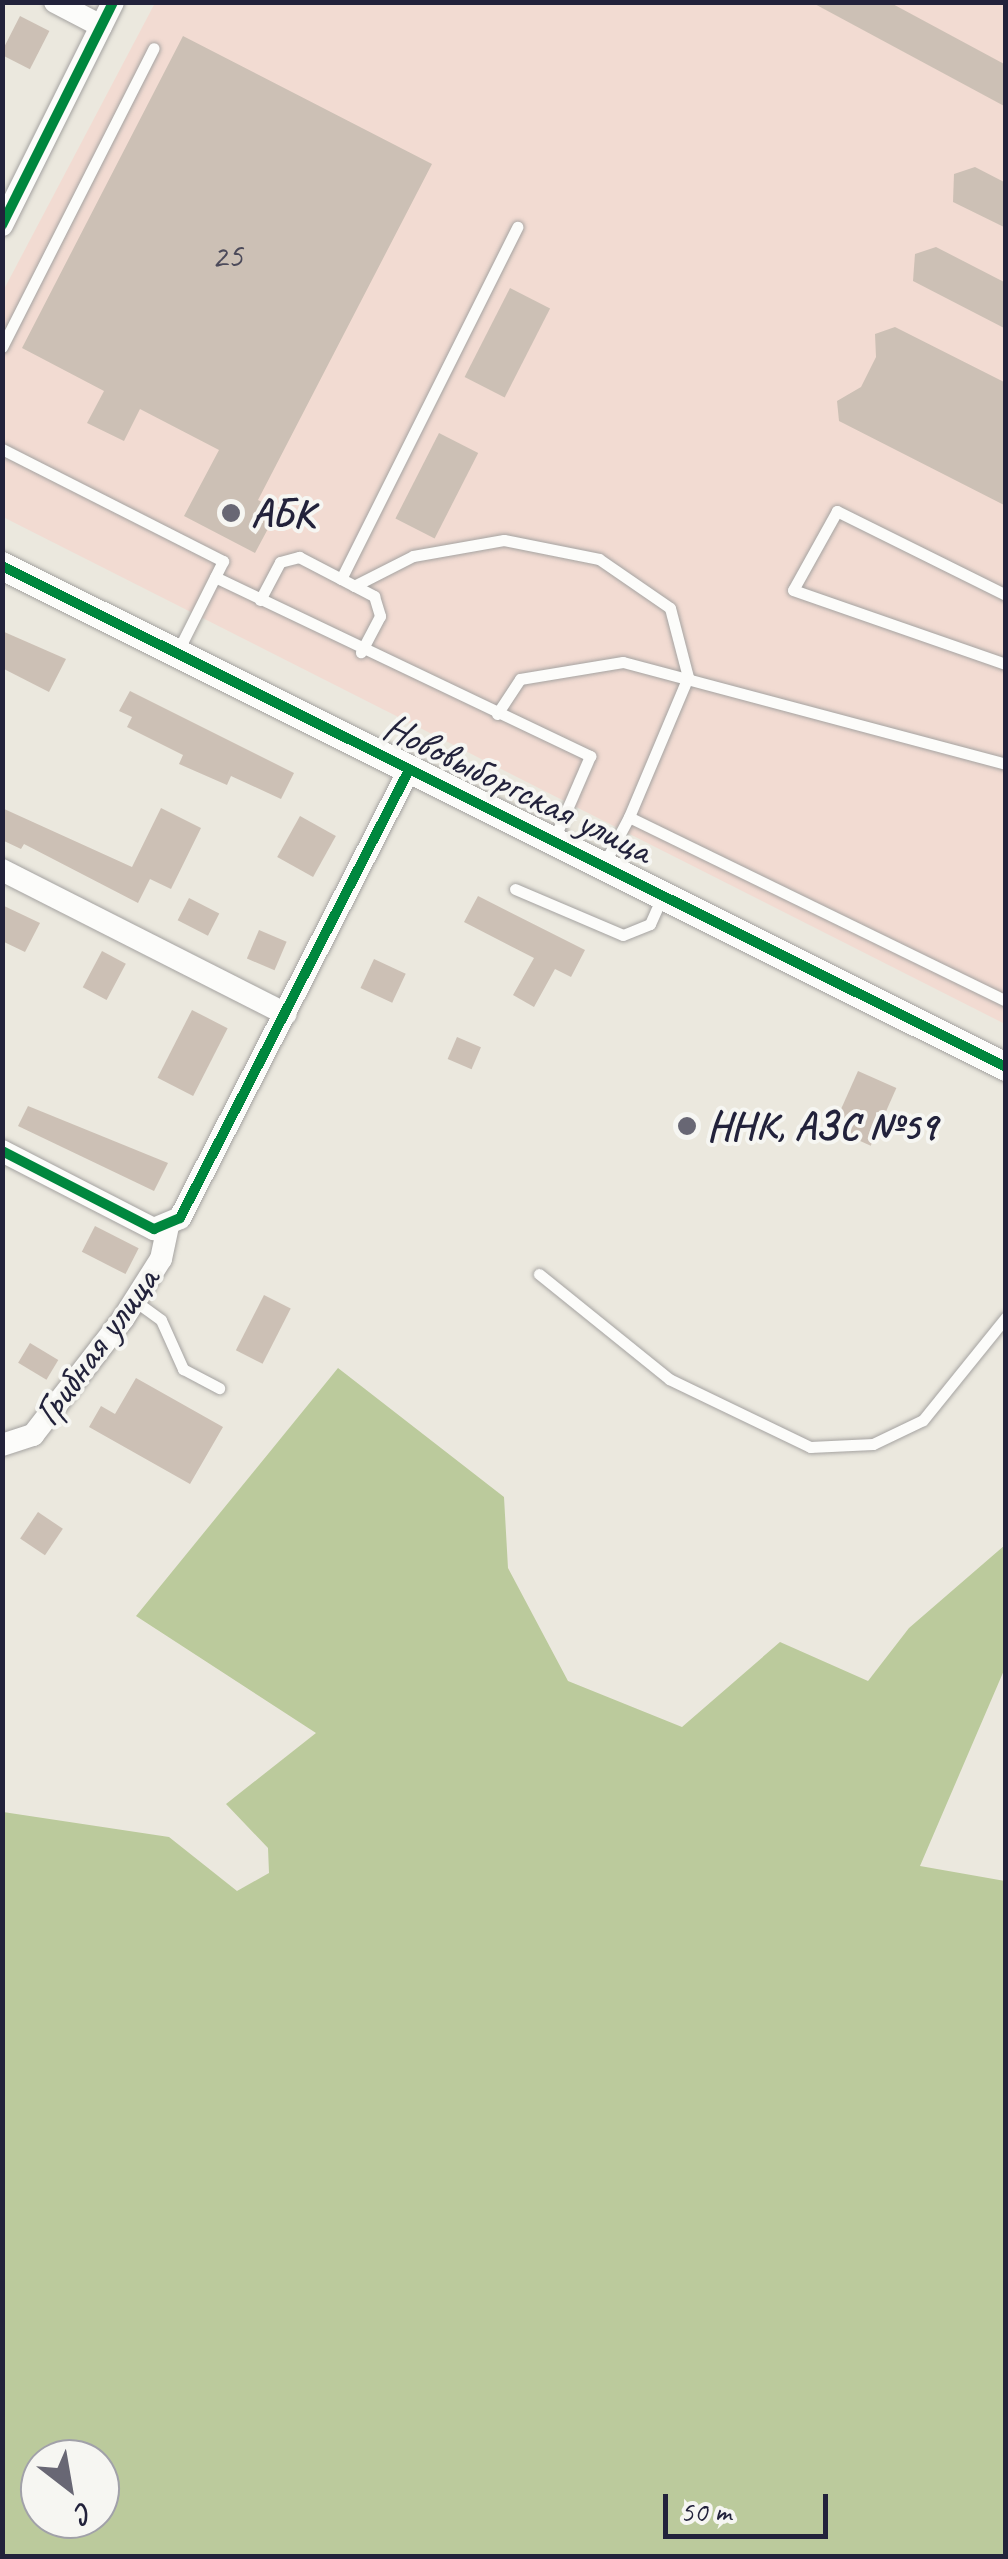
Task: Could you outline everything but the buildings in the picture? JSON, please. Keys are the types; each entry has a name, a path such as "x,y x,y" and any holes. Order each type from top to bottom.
{"street":[{"path":"55,2 101,26"},
{"path":"2,225 113,2"},
{"name":"Нововыборгская улица","path":"2,566 1006,1067"},
{"name":"Грибная улица","path":"2,1445 33,1435 135,1301 161,1259 161,1228 192,1202 409,770"},
{"path":"2,870 286,1014"},
{"path":"2,1152 161,1228"}],"lane":[{"path":"2,347 154,48"},
{"path":"340,579 517,228"},
{"path":"2,450 223,562 178,651"},
{"path":"1006,595 837,510 793,590 1006,664"},
{"path":"354,586 413,556 504,540 599,558 670,608 688,676 629,817 604,864"},
{"path":"260,600 280,562 299,557 374,596 380,616 362,652"},
{"path":"215,577 362,652 590,756 553,840"},
{"path":"496,714 520,679 623,662 688,676 1006,764"},
{"path":"629,817 1006,1002"},
{"path":"516,889 623,935 650,924 663,893"},
{"path":"539,1274 669,1380 810,1448 874,1444 922,1420 1006,1317"},
{"path":"135,1301 160,1320 183,1369 219,1388"}],"shaded area":[{"path":"155,3 1005,3 1005,1024 3,517 2,293"}],"green space":[{"path":"338,1368 504,1497 508,1568 568,1681 682,1727 780,1642 868,1681 909,1628 1005,1545 1005,1668 920,1866 1005,1881 1005,2556 3,2556 3,1812 169,1837 237,1891 269,1873 268,1848 226,1804 316,1733 136,1616"}],"cycle path":[{"path":"2,225 113,2"},
{"path":"2,566 1006,1067"},
{"path":"2,1151 154,1229 180,1218 409,770"}],"place":[{"name":"АБК","path":"231,513"},
{"name":"ННК, АЗС №59","path":"687,1126"}]}
